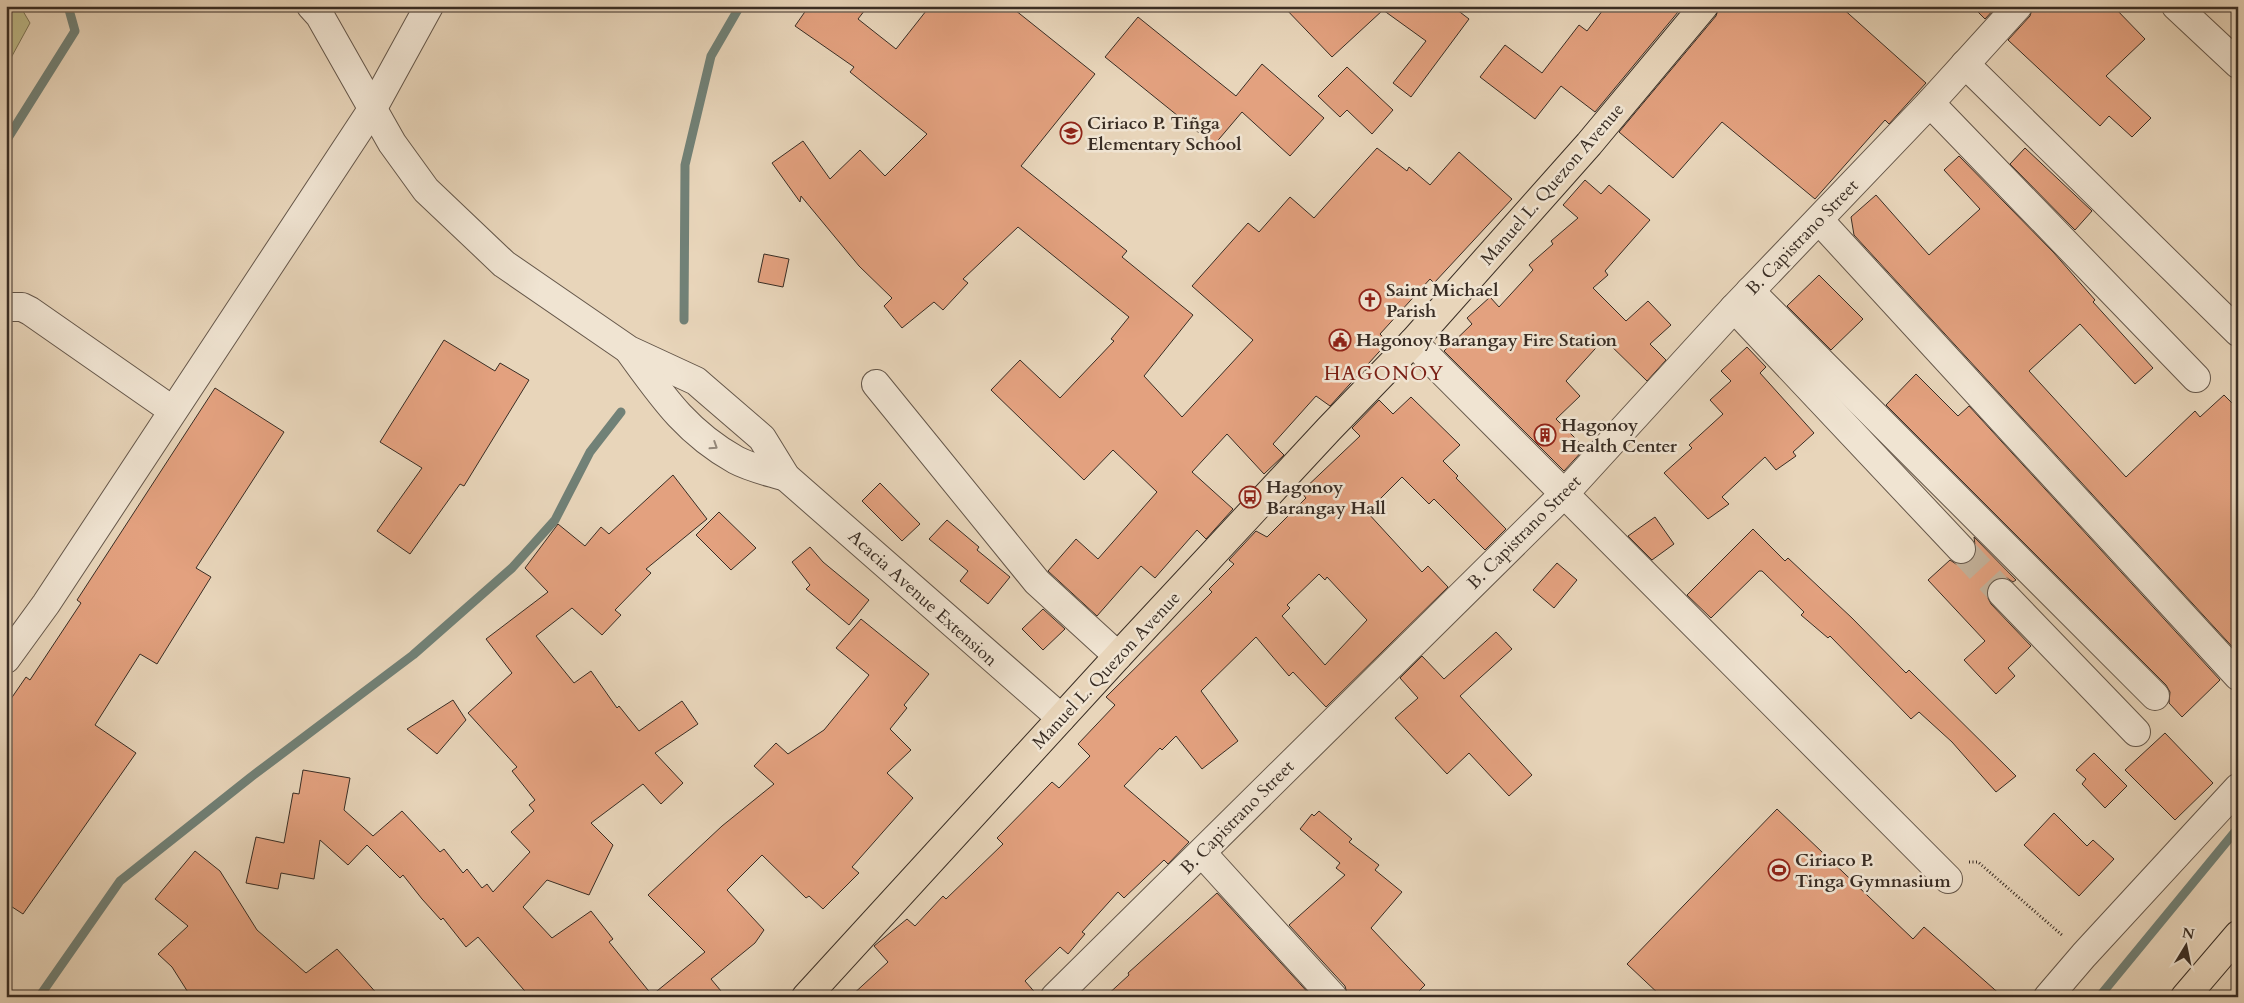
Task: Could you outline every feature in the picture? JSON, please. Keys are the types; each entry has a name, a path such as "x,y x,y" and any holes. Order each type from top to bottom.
{"main road":[{"name":"Manuel L. Quezon Avenue","path":"806,997 1118,656 1413,342 1589,144 1704,6"},
{"path":"2185,997 2238,935"}],"street":[{"name":"Acacia Avenue Extension","path":"311,6 320,16 392,143 426,190 504,264 629,350 696,380 734,411 762,438 786,477 1061,718"},
{"path":"6,659 46,604 172,410 373,108 429,6"},
{"name":"B. Capistrano Street","path":"1055,997 1565,494 1742,300 1930,103 2018,6"},
{"path":"2176,6 2238,64"},
{"path":"1965,64 2238,332"},
{"path":"1930,103 2196,378"},
{"path":"1819,220 2238,676"},
{"path":"1742,300 1961,549"},
{"path":"1742,300 2155,696"},
{"path":"6,307 22,307 30,311 172,410"},
{"path":"1413,342 1948,879"},
{"name":"Acacia Avenue Extension","path":"629,350 676,414 707,441 737,461 786,477"},
{"path":"876,384 1036,582 1118,656"},
{"path":"2002,592 2136,732"},
{"path":"2048,997 2084,954 2238,788"},
{"path":"1202,853 1333,997"}],"path":[{"path":"1948,879 1967,862 1978,862 2084,954"}],"shaded area":[{"path":"6,6 20,6 30,23 6,67"}],"building":[{"path":"809,6 868,6 858,19 896,49 930,6 1010,6 1095,74 1021,166 1127,251 1122,257 1193,315 1144,376 1182,417 1253,340 1192,286 1248,223 1259,232 1290,197 1314,218 1377,148 1407,171 1409,167 1430,185 1459,152 1512,199 1434,283 1430,279 1380,334 1388,342 1330,406 1316,396 1273,444 1284,455 1264,474 1227,434 1192,472 1233,509 1206,539 1197,530 1155,578 1141,566 1097,616 1048,571 1076,539 1098,559 1157,492 1113,450 1084,480 991,390 1020,360 1060,398 1114,341 1111,339 1129,317 1018,227 963,279 968,283 943,310 934,302 902,328 884,306 892,298 859,266 801,196 800,202 772,163 803,141 830,179 860,150 885,176 927,134 850,72 854,67 795,26"},
{"path":"1283,6 1452,6 1469,19 1411,97 1393,83 1426,41 1383,10 1332,57"},
{"path":"1606,6 1683,6 1595,112 1561,86 1535,119 1480,77 1505,45 1542,73 1579,25 1587,31"},
{"path":"1719,6 1840,6 1926,83 1889,124 1885,120 1815,199 1722,122 1673,178 1619,132 1716,16"},
{"path":"1972,6 1997,6 1985,19"},
{"path":"2033,6 2113,6 2145,39 2106,76 2151,118 2132,137 2109,116 2100,126 2008,40 2030,16"},
{"path":"1138,17 1236,96 1262,64 1324,118 1290,156 1242,112 1214,145 1105,57"},
{"path":"1347,67 1393,110 1372,134 1347,110 1340,117 1318,96"},
{"path":"2025,148 2092,211 2075,230 2010,164"},
{"path":"1959,156 2054,253 2095,300 2093,302 2153,368 2135,384 2080,324 2029,371 2126,477 2195,411 2200,417 2224,395 2238,409 2238,653 1854,235 1851,217 1876,195 1929,255 1980,209 1944,170"},
{"path":"1585,180 1601,194 1609,185 1650,220 1605,271 1608,275 1593,288 1626,321 1648,301 1671,325 1650,344 1666,360 1647,381 1604,339 1566,381 1580,396 1556,419 1585,448 1564,471 1444,351 1472,324 1467,318 1490,297 1499,307 1533,270 1529,265 1553,244 1551,241 1578,218 1563,205"},
{"path":"764,254 789,259 783,287 758,282"},
{"path":"1819,275 1863,319 1831,350 1787,306"},
{"path":"444,340 495,371 500,363 529,380 464,486 460,484 410,554 377,531 422,468 380,442"},
{"path":"1747,347 1766,367 1760,373 1814,433 1793,452 1796,456 1776,470 1765,457 1722,497 1729,504 1708,519 1664,473 1692,448 1689,445 1723,414 1710,400 1731,381 1721,371"},
{"path":"1916,374 1958,416 1969,406 2220,680 2182,717 2169,703 2170,692 2166,685 1886,405"},
{"path":"215,388 284,432 196,568 211,577 157,664 140,654 95,725 136,753 23,914 6,903 6,706 26,677 30,680 81,603 77,600"},
{"path":"1411,397 1460,445 1443,461 1458,476 1456,478 1506,529 1485,550 1434,499 1429,504 1402,477 1367,512 1422,572 1428,566 1448,587 1326,707 1293,672 1289,676 1256,637 1201,691 1238,741 1202,769 1176,736 1162,750 1160,748 1124,786 1189,842 1168,864 1164,860 1124,898 1118,892 1082,932 1085,934 1068,954 1060,947 1025,981 1039,997 850,997 888,962 874,946 907,919 915,926 943,896 946,899 1003,844 997,838 1052,782 1059,788 1090,756 1078,744 1115,705 1106,697 1212,592 1209,589 1234,564 1229,560 1256,531 1267,537 1306,498 1301,492 1360,436 1352,428 1379,400 1393,414","holes":["1319,574 1325,580 1327,577 1367,620 1325,665 1282,616 1290,608 1287,605"]},
{"path":"673,475 707,519 646,569 651,573 615,610 621,615 602,635 572,608 536,636 574,683 591,671 617,708 619,706 639,731 682,701 698,724 655,753 683,783 661,804 643,784 591,823 613,845 589,895 547,880 523,907 552,938 591,911 613,939 609,942 652,995 705,952 648,895 722,826 774,784 754,766 776,743 788,754 824,730 869,675 836,648 861,619 929,674 904,705 907,708 890,729 911,750 887,773 913,798 852,867 859,873 823,909 809,896 806,898 762,855 727,890 764,930 755,943 711,979 726,997 530,997 478,937 466,947 443,918 441,920 403,875 400,878 367,845 348,865 320,840 314,879 281,873 278,889 246,883 256,837 284,843 293,793 299,794 303,770 350,778 344,810 373,836 402,811 440,852 444,849 463,873 467,869 482,888 487,884 493,892 530,852 511,832 534,811 529,805 535,800 512,771 517,767 468,713 512,673 486,639 548,592 525,568 558,524 585,546 601,527 609,534"},
{"path":"880,483 920,524 902,541 862,501"},
{"path":"719,512 756,548 731,570 696,535"},
{"path":"1655,517 1674,544 1652,560 1628,536"},
{"path":"947,520 979,547 977,550 1010,577 988,604 960,581 968,571 929,539"},
{"path":"1753,529 1785,561 1788,558 1852,618 1906,673 1909,670 2016,776 1996,792 1952,742 1919,712 1911,719 1830,636 1828,638 1801,615 1804,612 1762,571 1759,571 1711,618 1687,595"},
{"path":"1974,537 2016,580 2013,582 2007,578 1999,578 1992,581 1987,588 1987,596 1991,604 2031,646 2008,668 2015,676 1996,694 1964,660 1985,641 1928,580 1950,560 1956,564 1964,564 1972,560 1976,553"},
{"path":"810,547 823,562 869,600 849,625 806,589 810,585 792,562"},
{"path":"1557,563 1577,580 1554,608 1533,590"},
{"path":"1043,609 1065,629 1043,650 1022,629"},
{"path":"1496,632 1512,649 1460,696 1532,775 1509,796 1469,753 1447,774 1395,718 1418,698 1400,678 1422,656 1444,679"},
{"path":"453,700 466,720 437,754 407,729"},
{"path":"2165,733 2213,783 2175,820 2125,770"},
{"path":"2094,753 2127,786 2105,808 2082,784 2086,779 2076,770"},
{"name":"Ciriaco P. Tinga Gymnasium","path":"1777,809 1913,939 1924,927 2003,997 1662,997 1627,964"},
{"path":"1319,811 1352,839 1349,842 1379,865 1375,870 1402,892 1371,928 1425,985 1413,997 1348,997 1345,986 1289,925 1345,875 1336,868 1340,863 1300,829 1312,814 1314,816"},
{"path":"2054,813 2087,846 2093,840 2114,859 2079,896 2024,845"},
{"path":"195,851 220,871 257,930 306,973 337,949 380,997 191,997 172,967 158,954 188,926 155,899"},
{"path":"1217,893 1312,997 1105,997 1129,975 1128,973"}],"waterway":[{"path":"6,141 75,31 68,6"},
{"path":"684,320 685,165 711,56 740,6"},
{"path":"39,997 120,881 251,777 413,655 512,568 555,520 590,452 621,412"},
{"path":"2099,997 2238,828"}],"tunnel":[{"path":"1961,549 2002,593"}],"place":[{"name":"Ciriaco P. Tiñga Elementary School","path":"1071,133"},
{"name":"Saint Michael Parish","path":"1370,300"},
{"name":"Hagonoy Barangay Fire Station","path":"1340,340"},
{"name":"Hagonoy Health Center","path":"1545,435"},
{"name":"Hagonoy Barangay Hall","path":"1250,497"},
{"name":"Ciriaco P. Tinga Gymnasium","path":"1779,870"}],"district":[{"name":"HAGONOY","path":"1384,373"}]}
